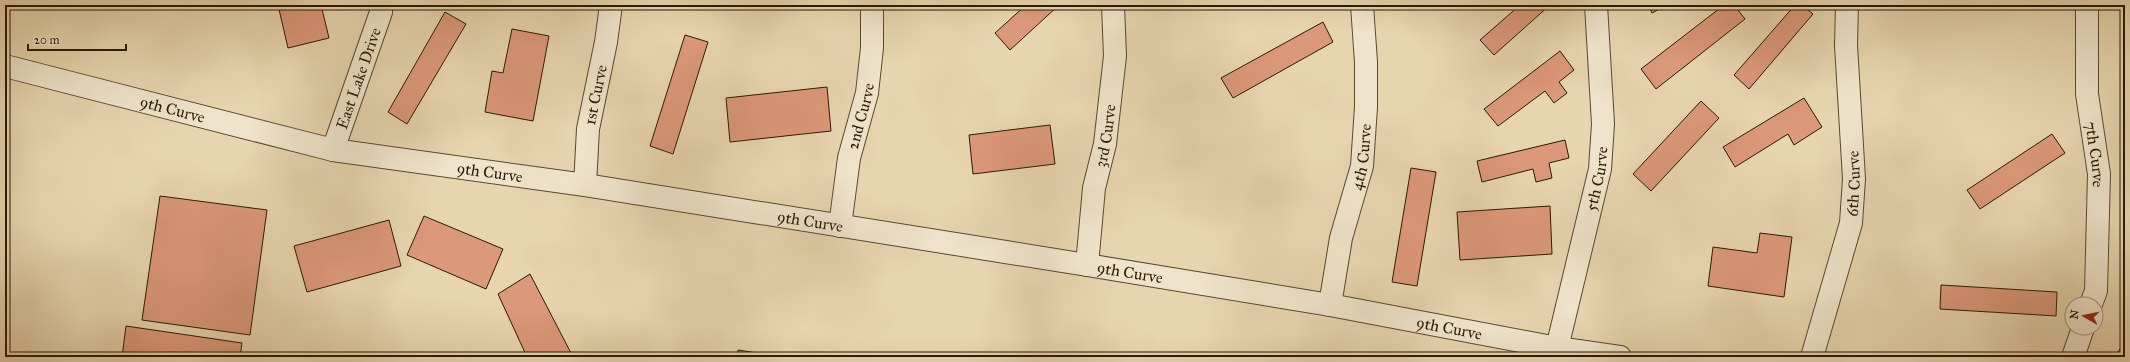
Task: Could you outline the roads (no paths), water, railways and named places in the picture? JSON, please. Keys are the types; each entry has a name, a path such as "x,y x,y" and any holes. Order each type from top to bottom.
{"street":[{"name":"East Lake Drive","path":"333,150 381,12 381,5"},
{"name":"1st Curve","path":"585,185 588,129 606,42 611,5"},
{"name":"2nd Curve","path":"840,226 849,158 867,93 872,48 872,5"},
{"name":"3rd Curve","path":"1087,265 1094,188 1105,144 1115,56 1113,5"},
{"name":"4th Curve","path":"1330,304 1341,238 1362,166 1366,70 1362,5"},
{"name":"5th Curve","path":"1557,348 1600,169 1603,124 1596,5"},
{"name":"6th Curve","path":"1812,357 1850,223 1854,179 1846,44 1847,5"},
{"name":"7th Curve","path":"2087,5 2087,94 2099,174 2096,290 2094,296"},
{"name":"9th Curve","path":"5,66 333,150 585,185 1330,304 1557,348 1620,357"},
{"path":"2072,357 2080,336"}]}
